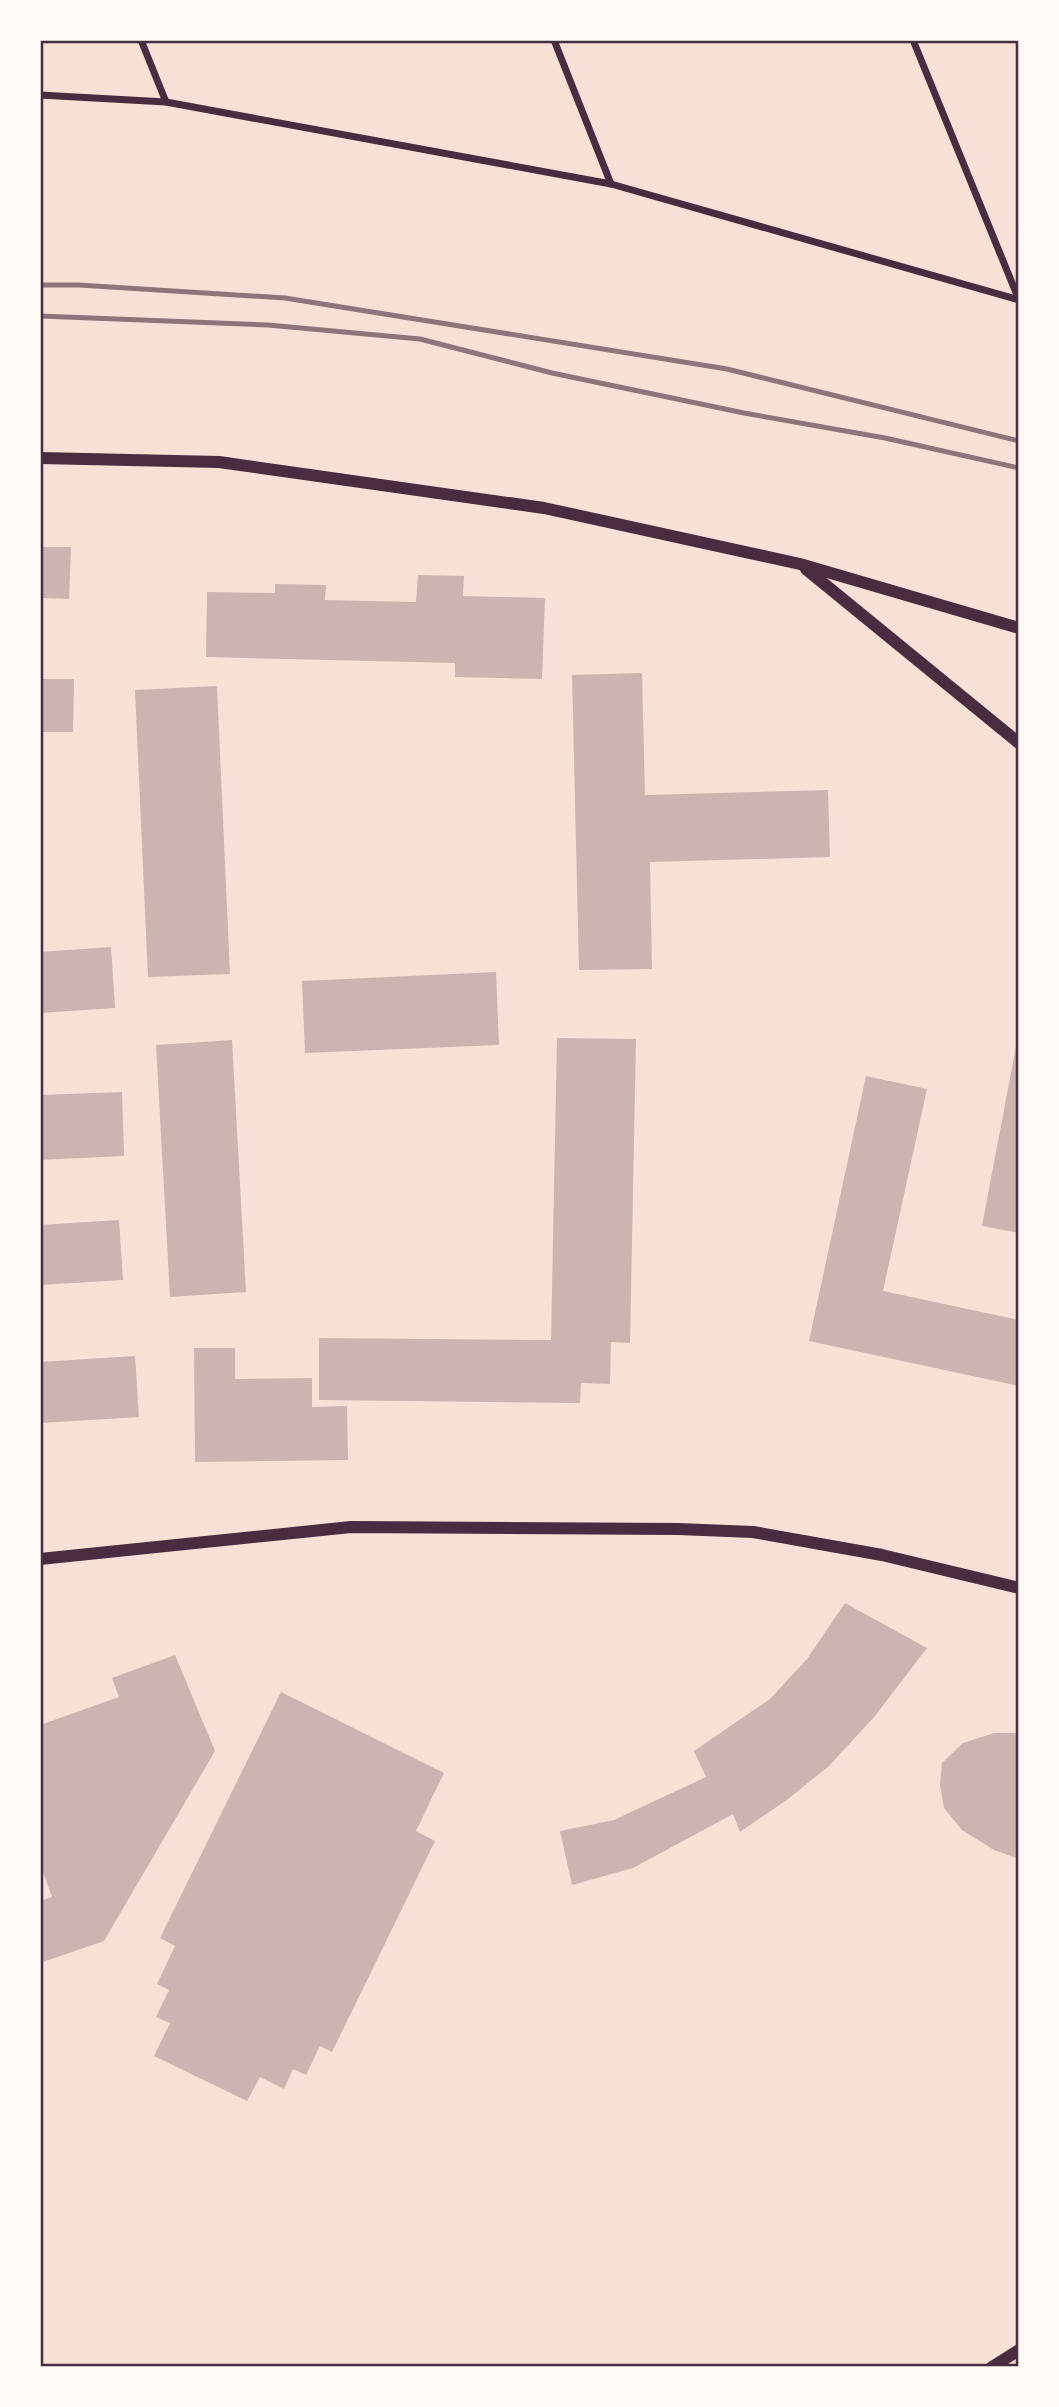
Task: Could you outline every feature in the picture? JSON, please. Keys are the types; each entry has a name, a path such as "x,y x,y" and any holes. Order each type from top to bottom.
{"street":[{"path":"141,40 166,102"},
{"path":"554,40 611,184"},
{"path":"913,40 1019,300"},
{"path":"40,95 166,102 611,184 1019,300"},
{"path":"40,458 219,462 544,508 800,564 1019,628"},
{"path":"800,564 1019,743"},
{"path":"40,1559 351,1527 678,1528 753,1532 882,1555 1019,1588"},
{"path":"992,2367 1019,2350"}],"building":[{"path":"40,547 71,547 69,599 40,598"},
{"path":"418,575 464,576 463,596 545,598 542,679 455,677 455,663 206,657 207,592 275,593 275,584 326,585 325,600 416,602"},
{"path":"642,673 645,795 828,790 830,857 650,862 652,969 579,970 572,675"},
{"path":"40,679 74,679 73,732 40,732"},
{"path":"217,686 230,974 148,977 135,690"},
{"path":"111,947 115,1008 40,1013 40,952"},
{"path":"496,972 499,1045 305,1053 302,981"},
{"path":"557,1038 636,1039 630,1343 611,1342 610,1384 581,1383 580,1403 319,1400 319,1338 551,1340"},
{"path":"232,1040 246,1292 170,1297 156,1045"},
{"path":"1019,1041 1019,1233 982,1226"},
{"path":"866,1076 927,1089 883,1291 1019,1320 1019,1386 809,1341"},
{"path":"122,1092 124,1156 40,1160 40,1095"},
{"path":"119,1220 123,1280 40,1285 40,1225"},
{"path":"194,1348 235,1348 235,1379 312,1378 312,1407 347,1406 348,1460 195,1462"},
{"path":"135,1356 139,1417 40,1423 40,1362"},
{"path":"845,1603 927,1648 875,1716 829,1766 740,1832 733,1814 633,1868 572,1885 560,1831 614,1820 706,1777 694,1751 770,1699 807,1659"},
{"path":"175,1655 215,1751 104,1941 40,1963 40,1901 52,1897 40,1864 40,1725 119,1697 112,1678"},
{"path":"281,1692 444,1773 416,1831 435,1841 332,2052 320,2046 306,2075 293,2069 284,2089 260,2077 247,2101 154,2056 170,2023 156,2017 169,1990 157,1984 175,1946 160,1938"},
{"path":"994,1733 1019,1733 1019,1859 994,1850 962,1830 944,1808 940,1785 942,1763 963,1743"}],"railway":[{"path":"40,285 285,298 727,369 1019,441"},
{"path":"40,316 268,325 420,339 552,373 744,413 885,438 1019,468"}]}
